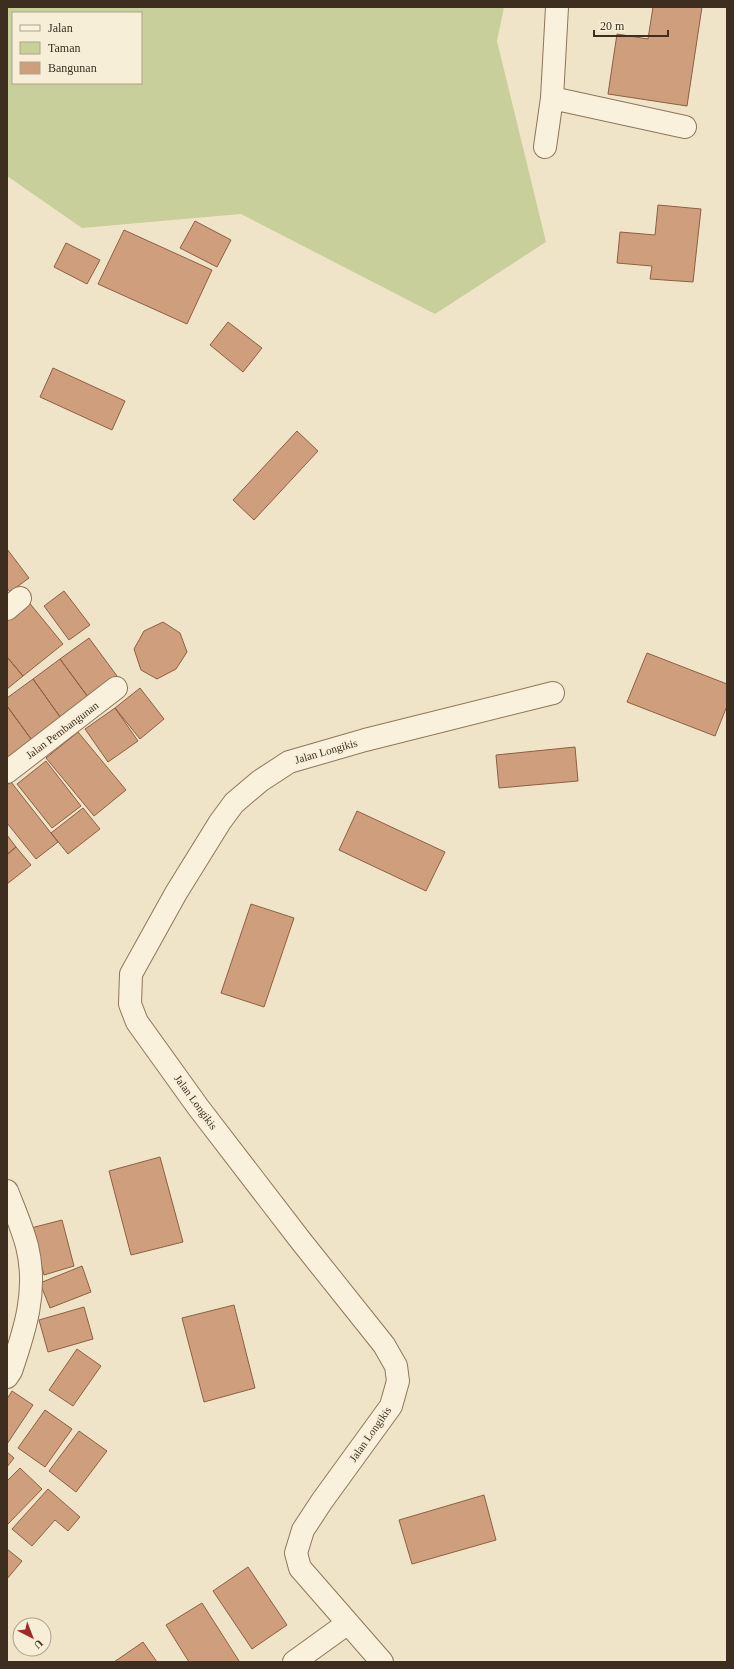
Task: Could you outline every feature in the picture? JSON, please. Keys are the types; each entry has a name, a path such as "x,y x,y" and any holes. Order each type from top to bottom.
{"street":[{"path":"545,147 552,98 557,7"},
{"path":"552,98 685,127"},
{"name":"Jalan Pembangunan","path":"7,772 116,688"},
{"name":"Jalan Longikis","path":"382,1662 300,1568 296,1553 303,1530 391,1406 398,1381 396,1366 384,1345 301,1241 203,1113 137,1022 130,1004 132,974 176,893 220,822 234,803 260,781 289,762 365,740 553,693"},
{"path":"7,1191 27,1246 32,1284 25,1330 11,1371 7,1377"},
{"path":"294,1662 348,1623"}],"green space":[{"path":"7,7 504,7 497,41 546,242 435,314 241,214 82,228 7,176"}],"building":[{"path":"653,7 702,7 687,106 608,94 617,34 648,39"},
{"path":"658,205 701,209 693,282 650,279 652,266 617,263 620,232 655,235"},
{"path":"195,221 231,240 217,267 180,248"},
{"path":"124,230 212,270 187,324 98,284"},
{"path":"66,243 100,260 87,284 54,267"},
{"path":"228,322 262,348 243,372 210,345"},
{"path":"53,368 125,401 112,430 40,397"},
{"path":"297,431 318,451 254,520 233,500"},
{"path":"7,549 29,578 10,592 7,588"},
{"path":"64,591 90,625 69,640 44,606"},
{"path":"27,600 63,644 23,676 7,657 7,616"},
{"path":"163,622 180,633 187,652 176,669 157,679 141,670 134,649 144,631"},
{"path":"89,638 120,680 91,701 60,659"},
{"path":"647,653 727,684 727,706 715,736 627,702"},
{"path":"7,657 23,676 7,689"},
{"path":"60,659 91,701 63,721 33,679"},
{"path":"33,679 63,721 34,743 7,706 7,698"},
{"path":"140,688 164,719 140,739 115,708"},
{"path":"7,706 34,743 7,762"},
{"path":"115,708 138,741 108,762 85,729"},
{"path":"78,732 126,790 94,816 46,758"},
{"path":"575,747 578,781 499,788 496,755"},
{"path":"46,761 81,806 52,828 17,784"},
{"path":"11,782 58,842 36,859 7,823 7,785"},
{"path":"83,808 100,829 68,854 51,833"},
{"path":"357,811 445,852 426,891 339,850"},
{"path":"7,835 16,847 7,854"},
{"path":"16,847 31,865 7,884 7,855"},
{"path":"251,904 294,918 264,1007 221,993"},
{"path":"160,1157 183,1242 131,1255 109,1171"},
{"path":"62,1220 74,1266 44,1275 31,1228"},
{"path":"82,1266 91,1292 50,1308 40,1283"},
{"path":"234,1305 255,1388 204,1402 182,1318"},
{"path":"84,1307 93,1339 48,1352 39,1320"},
{"path":"77,1349 101,1366 73,1406 49,1390"},
{"path":"12,1391 33,1405 7,1444 7,1399"},
{"path":"45,1410 72,1429 45,1467 18,1448"},
{"path":"79,1431 107,1451 76,1492 49,1471"},
{"path":"7,1452 14,1458 7,1467"},
{"path":"20,1468 42,1489 7,1525 7,1481"},
{"path":"48,1489 80,1517 68,1531 55,1520 32,1546 12,1529"},
{"path":"484,1495 496,1540 412,1564 399,1520"},
{"path":"7,1549 22,1561 7,1579"},
{"path":"248,1567 287,1625 252,1649 213,1591"},
{"path":"202,1603 239,1661 238,1662 189,1662 166,1625"},
{"path":"143,1642 157,1662 114,1662"}]}
